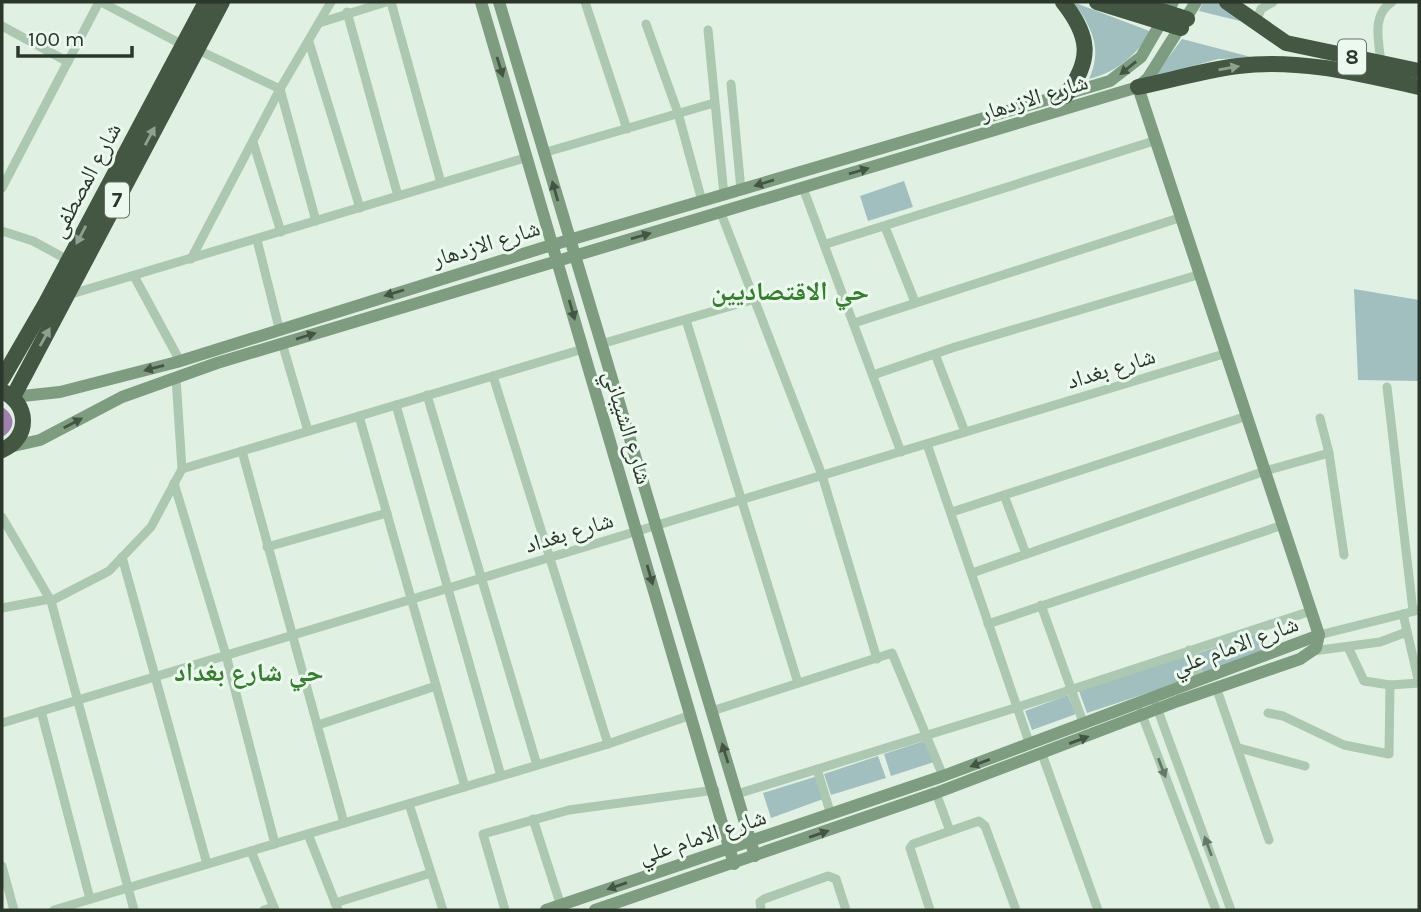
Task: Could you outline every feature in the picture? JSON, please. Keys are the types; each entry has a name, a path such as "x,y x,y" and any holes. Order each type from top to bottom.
{"highway":[{"name":"شارع المصطفى","path":"7,394 68,295 190,47 206,2"},
{"name":"شارع المصطفى","path":"2,379 190,47 222,2"},
{"path":"1063,2 1084,35 1086,53 1077,81 1065,96"},
{"path":"1097,2 1167,12"},
{"path":"1134,2 1167,12 1184,23"},
{"path":"1227,2 1255,24"},
{"name":"8","path":"1255,24 1286,43 1419,73"},
{"name":"8","path":"1138,87 1239,66 1289,64 1330,69 1419,73"},
{"path":"6,449 22,432 24,422 19,404 7,394"}],"main road":[{"name":"شارع الشيباني","path":"481,2 715,790 734,863"},
{"name":"شارع الشيباني","path":"499,2 755,856"},
{"path":"1196,2 1148,78 1138,87 1319,635"},
{"name":"شارع الازدهار","path":"7,394 60,392 180,361 554,244 1065,96 1122,74 1141,57 1167,12"},
{"name":"شارع الازدهار","path":"6,449 40,440 122,397 217,363 1138,87"},
{"path":"884,149 888,163"},
{"path":"331,312 336,327"},
{"name":"شارع الامام علي","path":"595,910 632,904 734,863 1042,754 1155,704 1216,687 1313,651 1319,635"},
{"name":"شارع الامام علي","path":"1155,704 1200,680 1307,642 1319,635"},
{"name":"شارع الامام علي","path":"546,910 729,846 831,815 1084,724 1140,710"}],"street":[{"path":"2,188 100,2 280,89 316,221"},
{"path":"191,259 280,89 331,2"},
{"path":"319,23 347,12 388,2 442,183"},
{"path":"585,2 626,129"},
{"path":"1255,24 1262,9 1273,2"},
{"path":"1381,63 1378,17 1384,7 1392,2"},
{"path":"347,12 398,196"},
{"path":"646,24 678,113 702,201"},
{"path":"2,26 68,62"},
{"path":"708,30 724,195"},
{"path":"309,42 360,208"},
{"path":"731,83 741,190"},
{"path":"543,153 714,103"},
{"path":"826,244 1157,140"},
{"path":"253,142 281,232"},
{"path":"68,295 528,157"},
{"path":"803,188 901,452"},
{"path":"721,213 822,475 877,659"},
{"path":"854,323 1182,217"},
{"path":"886,227 915,302"},
{"path":"2,232 33,241 68,260"},
{"path":"257,240 279,328"},
{"path":"873,375 1201,274"},
{"path":"134,276 180,361"},
{"path":"601,344 755,299"},
{"path":"686,320 798,684"},
{"path":"282,343 308,431"},
{"path":"182,469 583,349"},
{"name":"شارع بغداد","path":"2,723 1227,353"},
{"path":"935,354 965,432"},
{"path":"493,376 608,744"},
{"path":"2,608 50,600 109,571 151,527 182,469 176,378"},
{"path":"1319,635 1416,610 1387,387"},
{"path":"427,396 537,765"},
{"path":"396,405 501,776"},
{"path":"359,416 465,787"},
{"path":"952,512 1247,416"},
{"path":"1320,418 1329,453 1344,555"},
{"path":"928,444 1015,708 1030,745"},
{"path":"242,451 344,823"},
{"path":"972,573 1265,471 1329,453"},
{"path":"174,483 226,655 275,844"},
{"path":"1004,495 1026,554"},
{"path":"267,547 387,513"},
{"path":"2,517 50,600 75,701 134,910"},
{"path":"988,624 1283,525"},
{"path":"122,557 207,864"},
{"path":"1041,605 1084,724"},
{"path":"737,794 1015,708 1311,611"},
{"path":"1348,647 1364,681 1390,685 1419,683 1403,614"},
{"path":"1313,651 1380,642 1407,632"},
{"path":"1189,650 1200,680"},
{"path":"712,711 892,653 943,776"},
{"path":"1268,713 1283,716 1344,745 1388,754 1390,685"},
{"path":"318,725 436,686"},
{"path":"1216,687 1269,840"},
{"path":"1155,704 1231,910"},
{"path":"1140,710 1216,910"},
{"path":"41,711 90,899"},
{"path":"54,910 608,744 691,715"},
{"path":"1239,748 1305,766"},
{"path":"1042,754 1098,910"},
{"path":"817,769 831,815"},
{"path":"505,910 483,834 533,819 591,807 715,790"},
{"path":"936,793 950,831"},
{"path":"409,803 443,910"},
{"path":"533,819 561,906"},
{"path":"930,910 910,848 913,844 979,821 985,826 1016,910"},
{"path":"308,834 336,907 431,873"},
{"path":"251,851 275,908 264,910"},
{"path":"2,866 14,910"},
{"path":"761,910 761,902 764,899 828,876 836,878 846,910"}],"shaded area":[{"path":"1073,2 1152,32 1125,62 1109,72 1089,79 1095,48 1090,29"},
{"path":"1203,2 1218,2 1244,22 1199,11"},
{"path":"1182,39 1255,58 1218,59 1154,77"},
{"path":"904,181 913,207 868,221 860,196"},
{"path":"1354,289 1419,300 1419,381 1358,380"},
{"path":"2,407 10,414 12,426 2,437"},
{"path":"1262,632 1269,652 1203,674 1195,654"},
{"path":"1185,655 1193,678 1087,713 1079,691"},
{"path":"1068,695 1076,714 1032,730 1025,711"},
{"path":"927,740 934,762 891,776 884,754"},
{"path":"878,756 886,778 831,795 824,774"},
{"path":"818,776 826,798 771,818 763,793"}],"district":[{"name":"حي الاقتصاديين","path":"790,291"},
{"name":"حي شارع بغداد","path":"249,672"}]}
